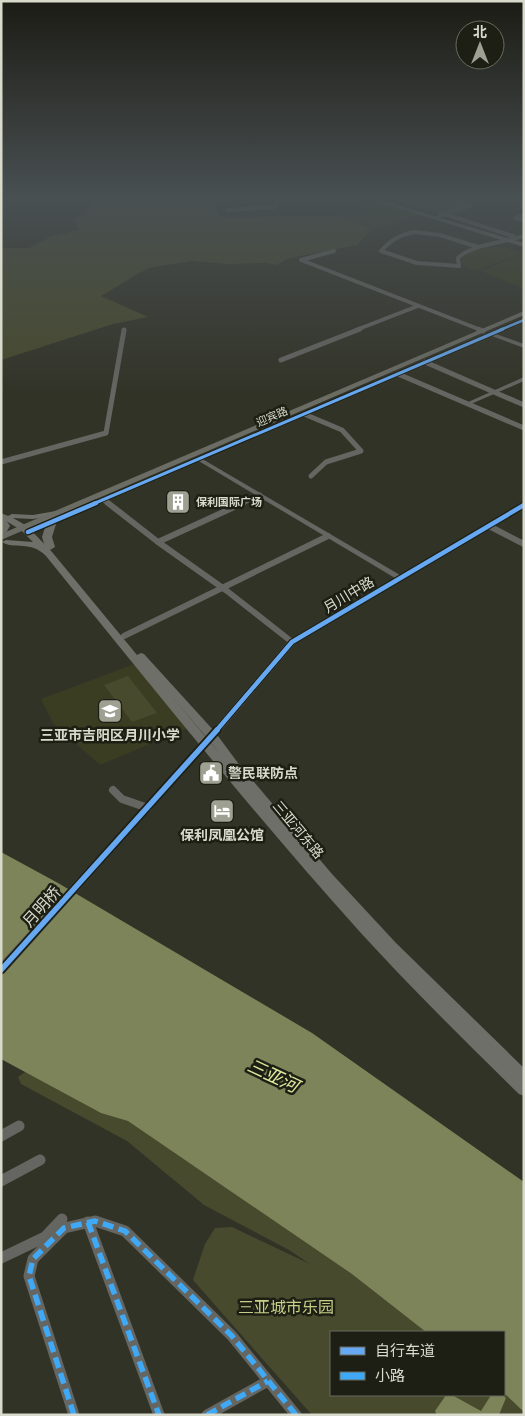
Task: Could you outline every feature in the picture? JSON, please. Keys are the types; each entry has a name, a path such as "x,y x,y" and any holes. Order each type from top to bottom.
{"highway":[{"name":"迎宾路","path":"29,529 59,512 524,313"},
{"name":"迎宾路","path":"2,539 104,500 524,320"}],"main road":[{"name":"三亚河东路","path":"1,510 29,529 124,636 316,875 386,950 524,1090"},
{"path":"12,516 33,517 59,512"},
{"path":"1,517 5,526 2,539 28,543 48,549 47,537 52,521"},
{"name":"三亚河东路","path":"1,517 29,529"},
{"name":"三亚河东路","path":"48,549 208,740 234,766 328,877 392,946 524,1078"}],"street":[{"path":"309,263 482,331"},
{"path":"418,263 459,266 459,263"},
{"path":"281,360 418,306"},
{"path":"1,462 106,433 124,330"},
{"path":"492,334 524,346"},
{"path":"425,362 524,405"},
{"path":"398,374 524,428"},
{"path":"469,404 524,379"},
{"path":"304,414 342,430 361,451 326,462 311,476"},
{"path":"199,459 400,578"},
{"path":"158,542 260,495"},
{"path":"104,500 158,542 223,588 292,642"},
{"name":"月川中路","path":"148,808 292,642 524,505"},
{"path":"489,526 524,544"},
{"path":"124,636 328,536"},
{"path":"113,790 122,798 148,808"},
{"name":"月明桥","path":"1,970 148,808"},
{"path":"1,1136 19,1126"},
{"path":"1,1181 40,1160"},
{"path":"1,1258 45,1238 62,1219"},
{"path":"74,1415 28,1276 33,1260 64,1228 95,1221 124,1232 232,1336 296,1415"},
{"path":"88,1222 159,1415"},
{"path":"207,1415 268,1381"}],"shaded area":[{"path":"461,263 496,263 474,271"},
{"path":"501,263 524,263 524,289 481,271"},
{"name":"三亚市吉阳区月川小学","path":"134,664 188,728 100,765 53,723 41,699"}],"green space":[{"path":"1,263 179,263 148,268 101,296 148,317 113,324 1,360"},
{"path":"218,263 265,263 229,264"},
{"path":"128,676 157,713 132,722 104,685"},
{"name":"三亚城市乐园","path":"25,1072 161,1128 439,1331 330,1331 330,1396 445,1396 441,1402 449,1415 312,1415 193,1280 205,1244 215,1228 232,1227 310,1264 289,1250 204,1205 127,1141 21,1084 18,1077"},
{"path":"505,1383 524,1399 524,1415 499,1415 506,1398 503,1396 505,1396"},
{"path":"454,1396 490,1396 481,1412"}],"water":[{"name":"三亚河","path":"1,852 58,883 312,1033 524,1182 524,1412 505,1394 505,1331 425,1331 352,1274 128,1121 101,1113 1,1059"},
{"path":"445,1396 454,1396 481,1411 490,1396 503,1396 506,1398 499,1415 437,1415 435,1411"}],"marked path":[{"path":"74,1415 29,1276 33,1259 64,1228 95,1221 125,1231 232,1336 296,1415"},
{"path":"88,1222 159,1415"},
{"path":"207,1415 268,1381"}],"cycle path":[{"path":"28,532 524,320"},
{"path":"1,970 205,744 292,642 524,505"}],"place":[{"name":"保利国际广场","path":"178,502"},
{"name":"三亚市吉阳区月川小学","path":"110,711"},
{"name":"警民联防点","path":"211,773"},
{"name":"保利凤凰公馆","path":"222,811"}]}
